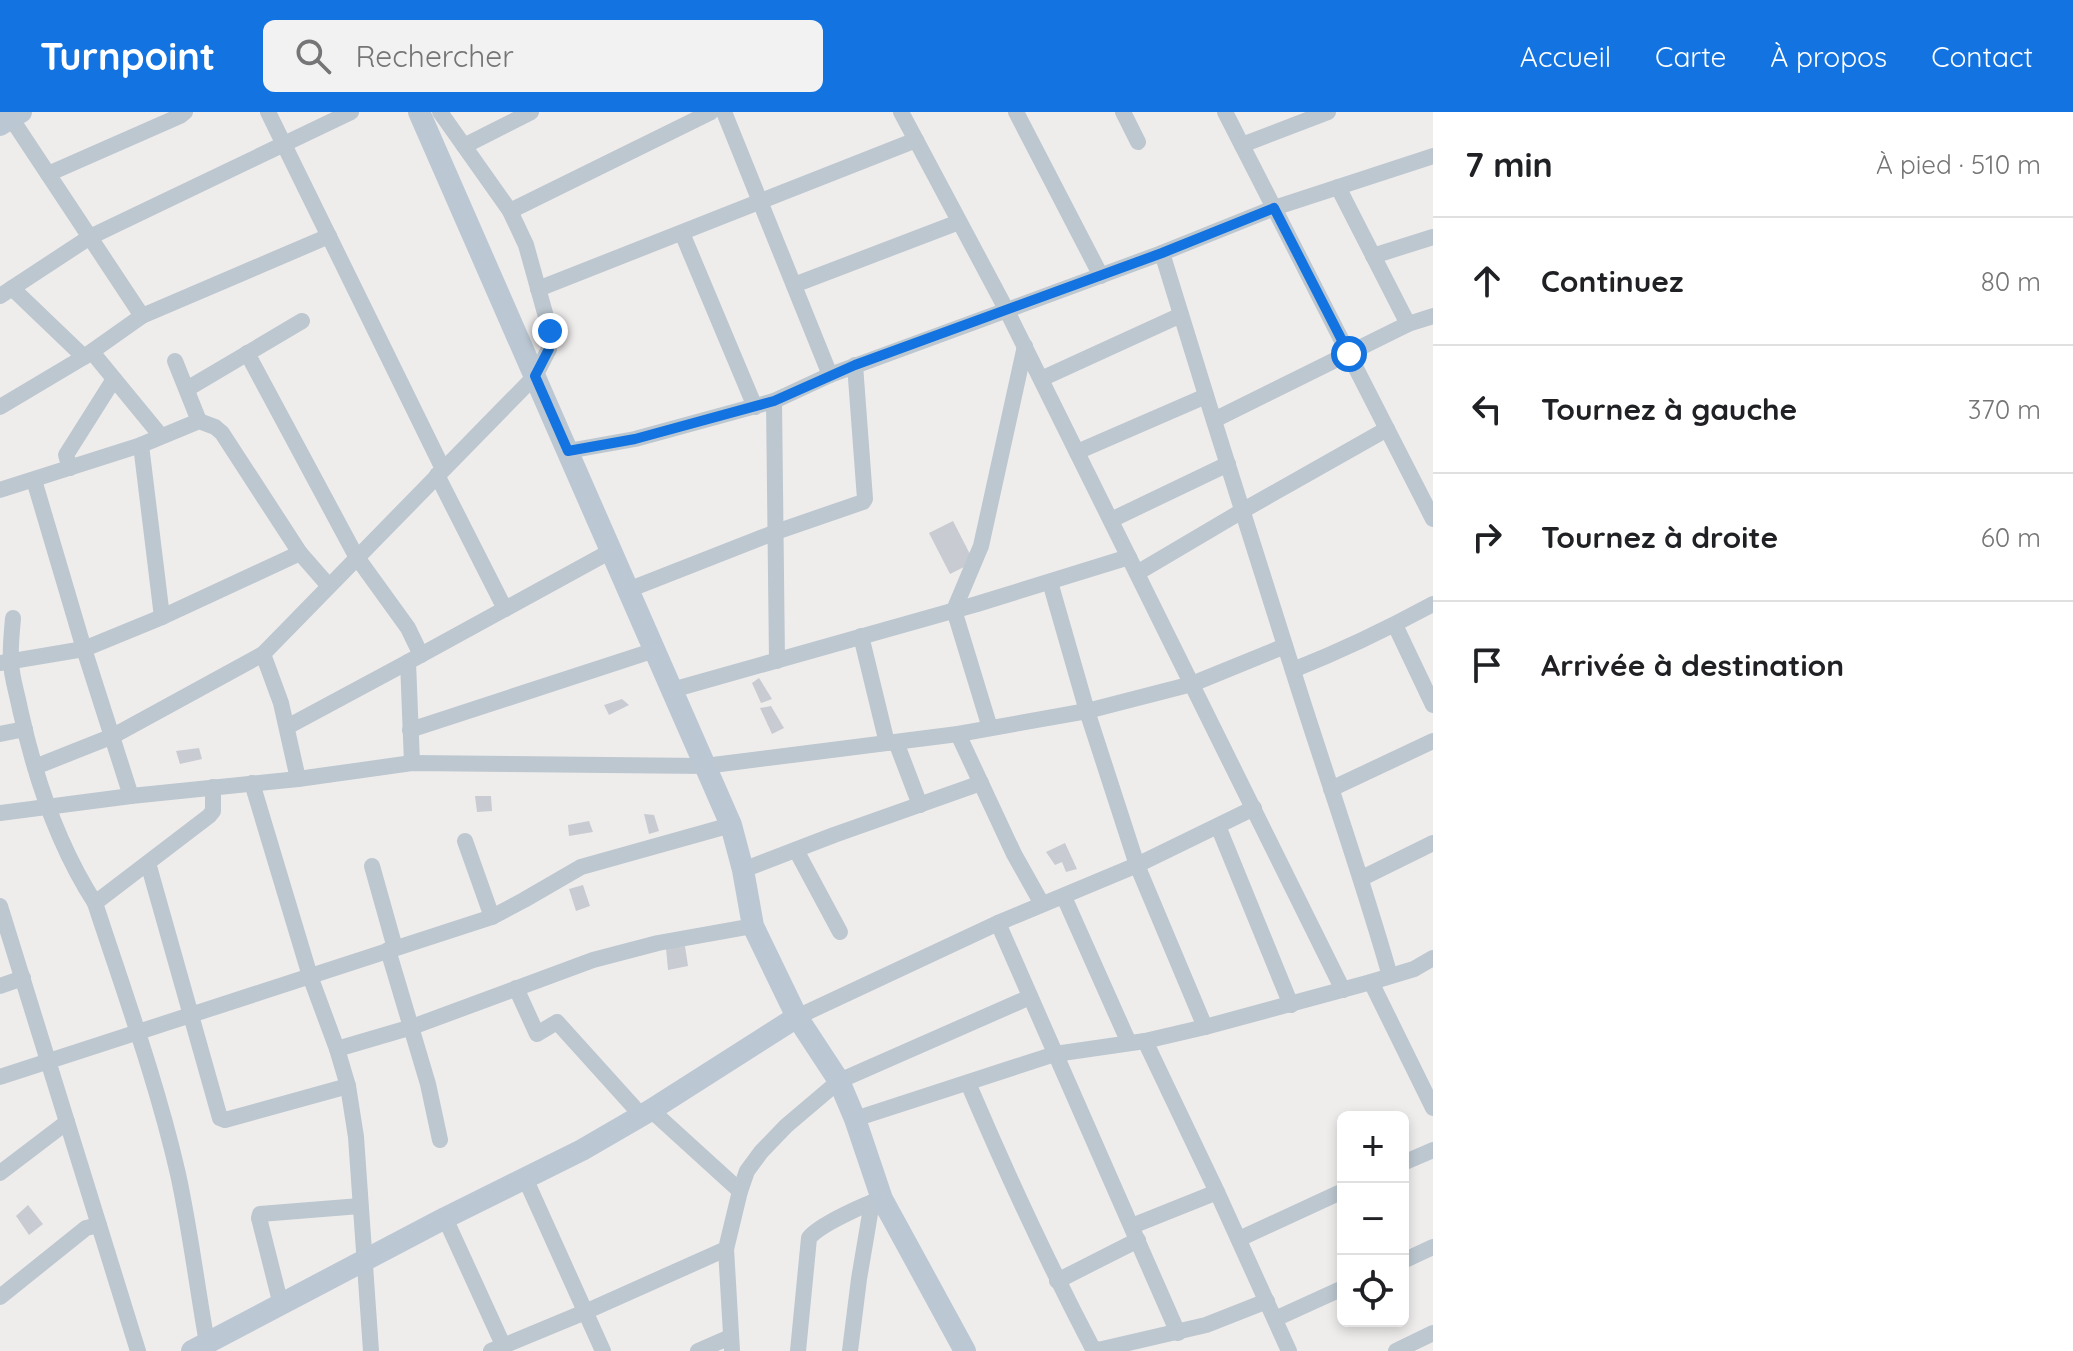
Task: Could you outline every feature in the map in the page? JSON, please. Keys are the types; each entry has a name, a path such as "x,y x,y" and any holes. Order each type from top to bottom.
{"street":[{"path":"48,174 185,112"},
{"path":"268,112 505,609"},
{"path":"161,436 114,379 6,292 90,237 351,112"},
{"path":"419,112 731,825 753,926 797,1017 839,1081 855,1119 877,1201 965,1351"},
{"path":"35,767 113,736 263,654 535,376 549,349 550,331 526,245 510,211 440,112"},
{"path":"464,146 531,112"},
{"path":"510,211 711,112"},
{"path":"724,112 830,375"},
{"path":"901,112 1025,346 1343,990"},
{"path":"1016,112 1101,276"},
{"path":"1123,112 1138,142"},
{"path":"1225,112 1433,519"},
{"path":"1242,145 1328,112"},
{"path":"11,118 142,316"},
{"path":"538,289 916,140"},
{"path":"568,451 635,439 774,401 855,365 1101,276 1274,208 1433,156"},
{"path":"1338,187 1408,324"},
{"path":"794,285 959,222"},
{"path":"682,233 755,407"},
{"path":"0,407 88,355 142,316 329,236"},
{"path":"1373,256 1433,237"},
{"path":"1162,253 1285,646 1362,878 1390,976"},
{"path":"1041,379 1181,315"},
{"path":"1214,420 1408,324 1433,316"},
{"path":"187,389 302,321"},
{"path":"990,728 954,610 981,546 1025,346"},
{"path":"247,353 356,556 408,628 415,659 410,730 412,763"},
{"path":"175,361 199,421"},
{"path":"628,590 776,532 859,504 865,499 855,365"},
{"path":"70,468 66,455 114,379"},
{"path":"1077,452 1206,396"},
{"path":"774,401 777,661"},
{"path":"0,490 141,445 199,421 222,433 300,553 328,585"},
{"path":"1137,573 1387,429"},
{"path":"141,445 162,617"},
{"path":"1111,520 1228,464"},
{"path":"34,480 131,796"},
{"path":"287,727 611,551"},
{"path":"5,663 84,649 162,617 300,553"},
{"path":"672,690 1129,557"},
{"path":"1050,582 1087,711 1137,865 1205,1027"},
{"path":"1293,670 1333,655 1433,604"},
{"path":"13,618 5,663 35,767 47,806 72,864 95,903 137,1032 178,1176 200,1347 582,1150 797,1017 998,923 1137,865 1254,808"},
{"path":"1395,625 1433,705"},
{"path":"861,636 891,742 920,805"},
{"path":"0,813 412,763 705,766 958,734 1087,711 1192,684 1285,646"},
{"path":"410,730 655,650"},
{"path":"263,654 281,703 298,779"},
{"path":"0,734 25,729"},
{"path":"958,734 1014,854 1042,904"},
{"path":"1331,789 1433,741"},
{"path":"252,783 310,976 348,1086 356,1137 371,1351"},
{"path":"743,870 981,783"},
{"path":"95,903 209,816 213,811 213,787"},
{"path":"0,1077 492,917 581,867 731,825"},
{"path":"1218,826 1291,1005"},
{"path":"465,841 492,917"},
{"path":"1362,878 1433,843"},
{"path":"796,850 840,932"},
{"path":"148,863 220,1118 225,1120 348,1086"},
{"path":"372,866 440,1140"},
{"path":"1064,897 1217,1192 1289,1351"},
{"path":"0,906 138,1351"},
{"path":"998,923 1178,1333"},
{"path":"337,1049 412,1027 611,955 753,926"},
{"path":"855,1119 1055,1054 1137,1042 1205,1027 1414,969 1433,958"},
{"path":"0,986 23,978"},
{"path":"1371,982 1426,1077 1433,1108"},
{"path":"516,988 537,1034 557,1022 646,1113 740,1191"},
{"path":"698,1351 735,1347 726,1249 747,1171 761,1152 839,1081 1030,997"},
{"path":"968,1083 1057,1281 1092,1347 1098,1350 1178,1333 1267,1301"},
{"path":"0,1173 67,1122"},
{"path":"1409,1160 1433,1150"},
{"path":"525,1178 603,1351"},
{"path":"1057,1281 1135,1233 1217,1192"},
{"path":"1239,1239 1337,1194"},
{"path":"798,1351 809,1238 818,1229 877,1201"},
{"path":"850,1351 859,1279 877,1201"},
{"path":"281,1305 260,1214 360,1206"},
{"path":"445,1218 497,1349 726,1249"},
{"path":"0,1297 86,1228 99,1225"},
{"path":"1409,1258 1433,1247"},
{"path":"1275,1319 1337,1291"},
{"path":"1396,1351 1433,1333"}],"building":[{"path":"953,521 974,562 950,574 929,533"},
{"path":"759,678 772,699 761,703 752,683"},
{"path":"622,699 629,705 609,715 604,705"},
{"path":"771,706 784,728 772,734 760,708"},
{"path":"199,748 202,759 180,764 176,751"},
{"path":"475,796 491,796 492,811 477,812"},
{"path":"644,814 654,815 659,831 649,834"},
{"path":"589,821 593,832 569,836 568,825"},
{"path":"1065,843 1077,869 1066,872 1062,862 1055,865 1046,852"},
{"path":"583,885 590,906 576,911 569,889"},
{"path":"685,946 688,966 668,970 666,948"},
{"path":"28,1205 43,1224 29,1235 16,1216"}],"route":[{"path":"550,331 549,349 535,376 568,451 635,439 774,401 855,365 1101,276 1274,208 1349,354"}]}
